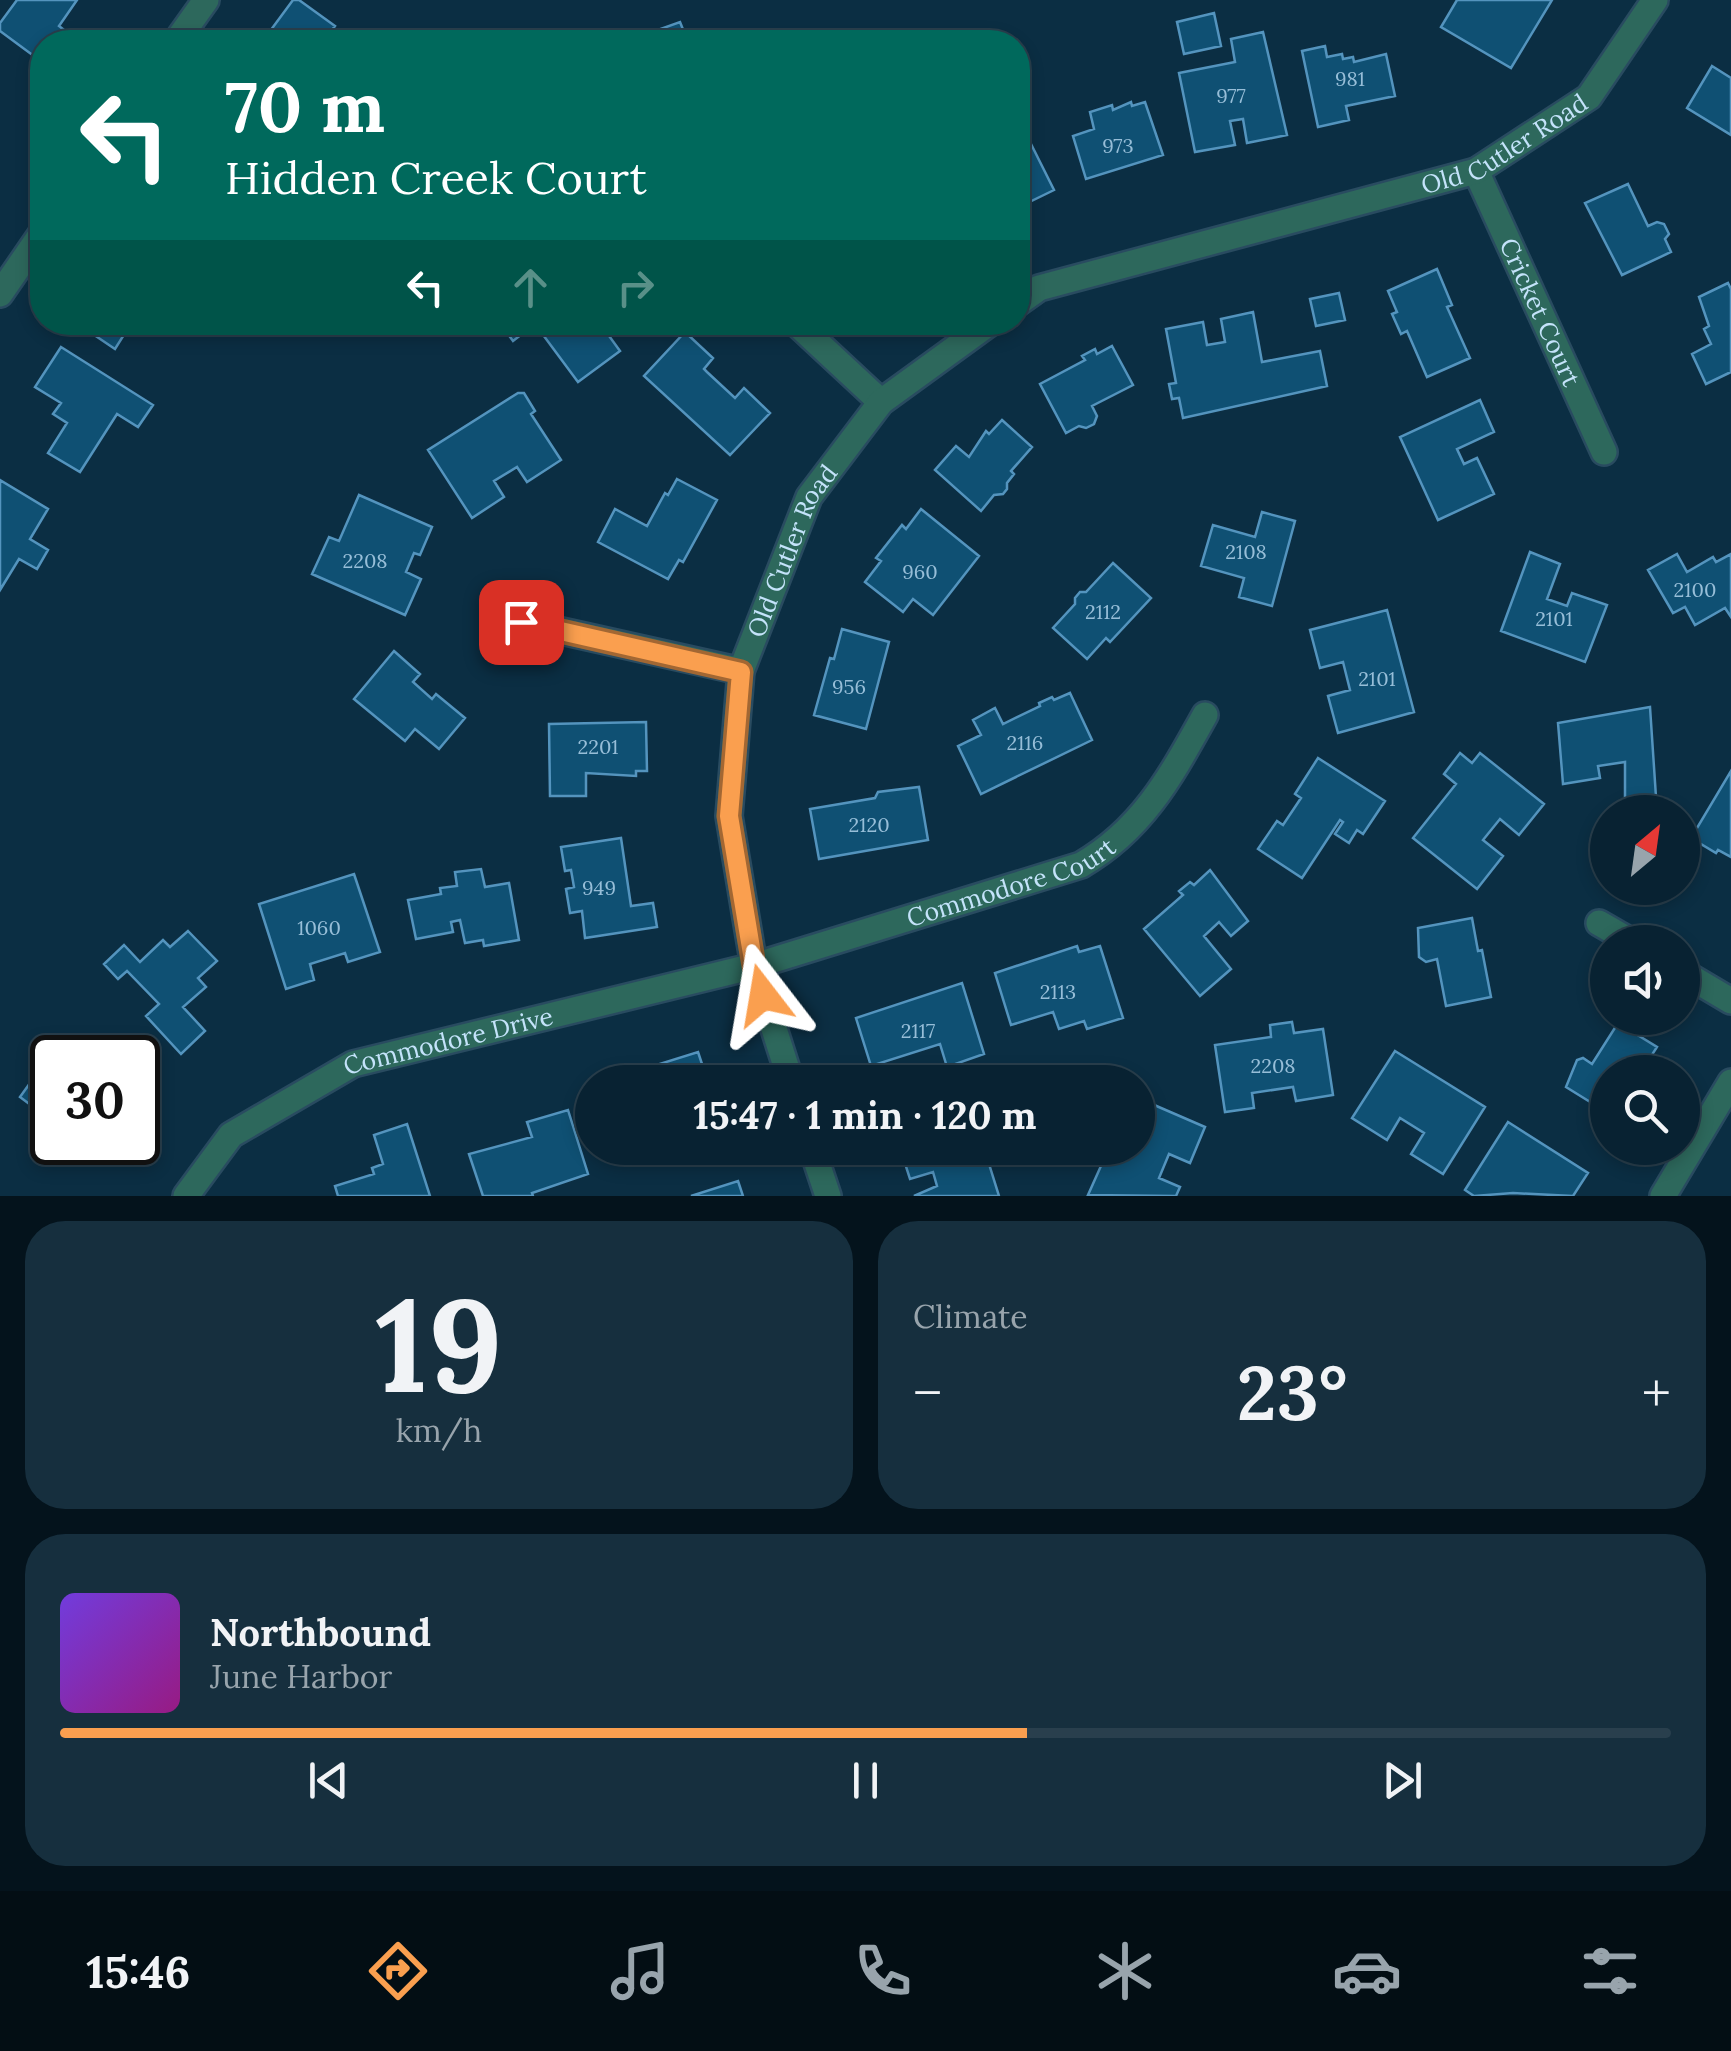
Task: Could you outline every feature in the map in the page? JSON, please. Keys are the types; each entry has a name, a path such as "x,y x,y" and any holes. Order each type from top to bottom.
{"street":[{"path":"185,30 206,0"},
{"name":"Old Cutler Road","path":"1030,294 1039,288 1476,171 1589,97 1655,0"},
{"name":"Cricket Court","path":"1476,171 1604,452"},
{"path":"0,294 30,250"},
{"path":"809,335 881,402"},
{"name":"Old Cutler Road","path":"786,1065 754,966 729,816 741,672 809,497 881,402 973,335"},
{"path":"521,622 741,672"},
{"name":"Commodore Court","path":"754,966 1080,864 1110,848 1131,830 1172,775 1206,715"},
{"path":"1599,922 1604,925"},
{"name":"Commodore Drive","path":"186,1196 231,1135 353,1064 754,966"},
{"path":"1700,983 1731,1001"},
{"path":"1663,1196 1731,1082"},
{"path":"818,1165 828,1196"}],"building":[{"path":"17,0 77,0 59,26 64,30 30,30 30,53 0,31 0,23"},
{"path":"293,0 299,0 335,26 332,30 271,30"},
{"path":"1457,0 1552,0 1511,68 1441,27"},
{"path":"1214,13 1221,46 1184,54 1177,22"},
{"path":"680,22 683,30 658,30"},
{"path":"1263,32 1287,135 1247,143 1243,119 1230,121 1235,145 1195,152 1179,73 1235,62 1231,39"},
{"path":"1325,46 1327,57 1342,54 1343,59 1353,57 1354,62 1386,54 1395,96 1346,106 1349,120 1318,127 1302,51"},
{"path":"1712,66 1731,78 1731,135 1687,108"},
{"path":"1131,102 1132,106 1145,102 1163,155 1086,179 1073,136 1094,129 1090,112 1112,105 1113,110"},
{"path":"1030,142 1054,190 1030,202"},
{"path":"1628,184 1648,226 1664,224 1671,252 1622,275 1585,203"},
{"path":"1437,269 1452,305 1447,307 1470,358 1427,377 1407,331 1401,334 1388,291"},
{"path":"1728,283 1731,372 1706,384 1692,354 1711,344 1704,329 1709,326 1699,297"},
{"path":"1339,293 1345,320 1316,326 1310,299"},
{"path":"1253,312 1262,362 1320,351 1327,386 1183,418 1179,398 1172,399 1169,384 1176,383 1166,329 1203,322 1207,345 1225,342 1221,319"},
{"path":"94,335 124,335 115,349"},
{"path":"543,335 608,335 620,351 578,382"},
{"path":"682,335 688,335 713,358 704,369 707,372 735,398 744,388 770,413 730,455 644,376"},
{"path":"1112,346 1133,385 1092,406 1097,416 1094,424 1066,433 1040,384 1085,360 1082,356 1095,349 1097,354"},
{"path":"61,347 153,405 138,427 117,414 80,472 48,453 67,423 53,414 61,403 35,387"},
{"path":"518,393 524,393 535,411 531,414 561,460 527,482 517,467 494,481 504,497 472,518 428,450"},
{"path":"1480,400 1494,432 1457,449 1464,464 1477,458 1494,494 1438,520 1400,437"},
{"path":"1002,420 1032,447 1011,471 1014,474 1007,489 994,495 981,511 935,470 956,446 969,457 986,431 989,434"},
{"path":"677,479 717,500 683,562 679,560 668,579 598,542 615,509 647,526"},
{"path":"0,480 48,509 30,539 48,550 37,569 19,559 0,590"},
{"path":"359,495 432,527 420,555 414,553 406,572 421,579 405,615 312,574 329,537 339,541"},
{"path":"921,509 979,556 933,615 913,599 903,612 865,582 881,561 876,558 902,525 906,529"},
{"path":"1262,512 1295,521 1272,606 1239,597 1244,578 1201,566 1213,525 1255,537"},
{"path":"1530,552 1560,564 1547,599 1567,606 1572,593 1607,605 1585,662 1501,631"},
{"path":"1677,554 1687,572 1713,557 1716,562 1731,554 1731,617 1725,608 1695,625 1685,607 1673,613 1648,570"},
{"path":"1113,563 1151,598 1110,642 1106,638 1087,659 1053,628 1075,604 1080,592 1086,592"},
{"path":"1387,610 1414,712 1338,733 1328,696 1350,690 1343,662 1320,668 1310,630"},
{"path":"842,629 889,642 866,729 814,715"},
{"path":"394,651 420,674 413,682 432,699 436,694 465,718 439,749 415,729 405,741 354,699"},
{"path":"1070,693 1092,740 981,794 958,746 981,735 973,720 995,708 1003,724 1040,706 1039,703"},
{"path":"1650,707 1656,795 1625,795 1625,762 1598,766 1600,778 1563,784 1558,723"},
{"path":"646,722 647,771 636,771 636,776 586,773 586,796 550,796 549,724"},
{"path":"1460,753 1472,763 1480,753 1544,804 1519,835 1500,819 1483,840 1503,856 1477,889 1413,838 1456,784 1444,774"},
{"path":"1318,758 1385,801 1363,834 1357,830 1349,843 1335,834 1343,822 1340,820 1302,878 1258,849 1277,821 1283,825 1301,798 1295,794"},
{"path":"1731,771 1731,857 1700,843 1700,823"},
{"path":"919,787 928,840 819,859 810,809 875,798 878,792"},
{"path":"621,838 631,906 653,903 657,927 585,938 582,911 570,913 566,889 574,887 571,870 565,871 561,847"},
{"path":"481,869 485,887 509,883 519,940 484,946 483,940 465,943 460,920 451,922 453,932 416,939 408,900 441,894 440,888 457,886 455,872"},
{"path":"1210,870 1248,921 1231,936 1219,922 1204,936 1231,969 1200,996 1144,929 1183,895 1179,891 1190,882 1194,885"},
{"path":"354,874 380,952 348,962 345,953 310,964 314,980 286,989 259,904"},
{"path":"1472,918 1491,997 1446,1006 1437,959 1426,962 1419,957 1418,928"},
{"path":"188,931 217,961 198,978 206,987 183,1007 205,1031 181,1054 146,1016 159,1004 127,971 118,979 104,964 124,945 140,962 163,940 170,947"},
{"path":"1077,946 1079,952 1100,946 1123,1018 1087,1029 1084,1021 1059,1029 1053,1012 1011,1025 995,973"},
{"path":"962,983 984,1054 946,1065 940,1044 871,1065 856,1018"},
{"path":"1292,1022 1294,1033 1323,1029 1333,1095 1296,1101 1293,1087 1252,1093 1254,1108 1225,1112 1215,1045 1271,1037 1270,1025"},
{"path":"1610,1035 1638,1035 1657,1047 1652,1055 1598,1055"},
{"path":"1395,1051 1485,1107 1443,1174 1411,1154 1424,1133 1400,1118 1387,1140 1352,1118"},
{"path":"698,1052 702,1065 656,1065"},
{"path":"1583,1058 1590,1063 1590,1102 1566,1087 1577,1060"},
{"path":"30,1083 30,1104 20,1097"},
{"path":"1155,1105 1205,1127 1190,1163 1169,1154 1159,1178 1180,1187 1176,1196 1088,1195 1101,1165 1155,1165"},
{"path":"568,1110 575,1132 575,1165 585,1165 588,1174 532,1193 533,1196 483,1196 469,1154 532,1137 527,1122"},
{"path":"1508,1122 1588,1173 1573,1196 1474,1196 1465,1190"},
{"path":"407,1124 430,1196 338,1196 335,1186 374,1174 372,1168 383,1164 374,1135"},
{"path":"905,1165 989,1165 999,1196 914,1196 937,1186 933,1172 910,1179"},
{"path":"738,1181 743,1196 691,1196"}],"route":[{"path":"521,622 741,672 729,816 754,966 763,995"}]}
